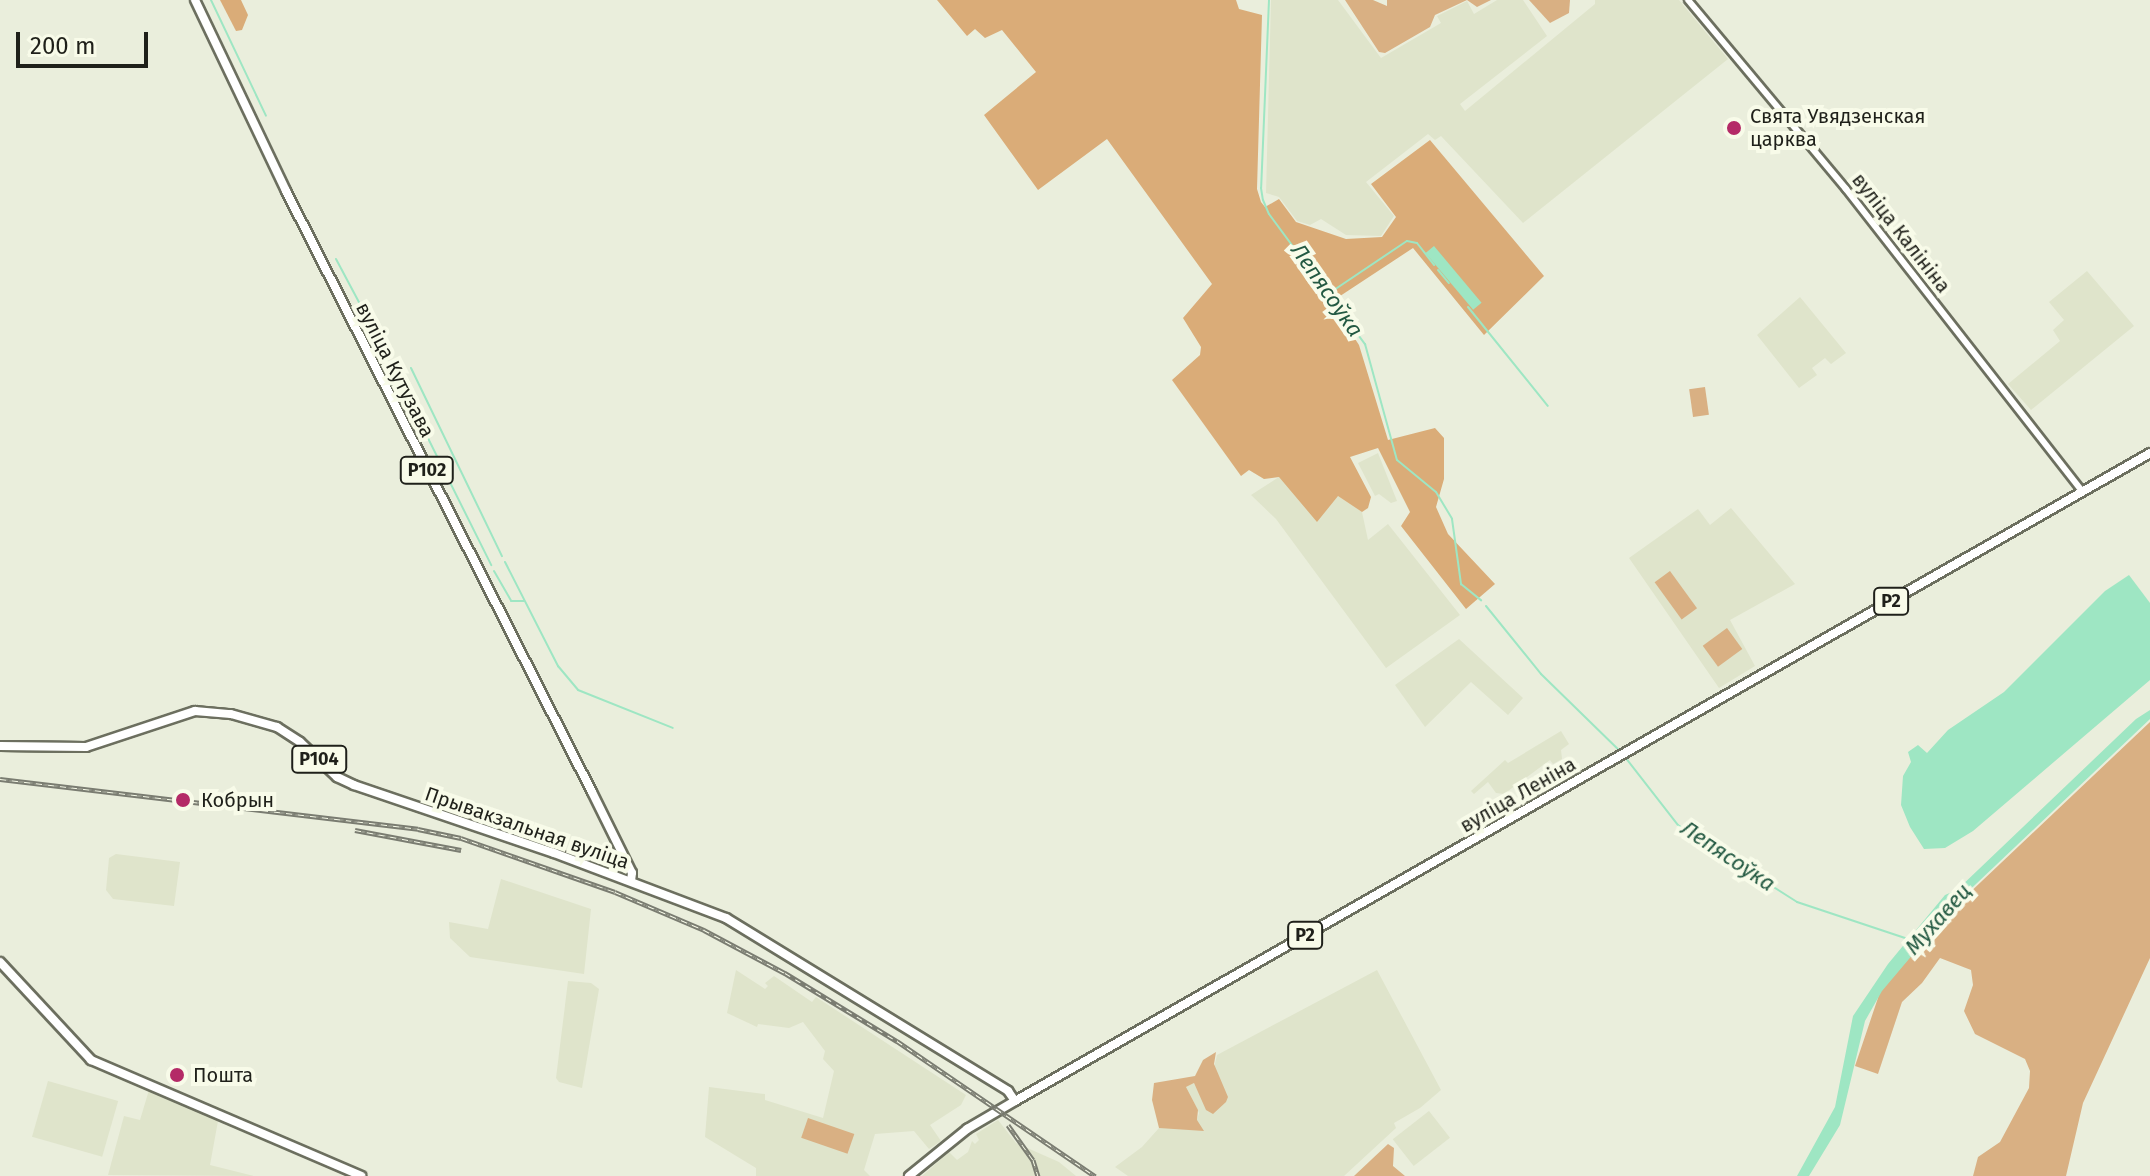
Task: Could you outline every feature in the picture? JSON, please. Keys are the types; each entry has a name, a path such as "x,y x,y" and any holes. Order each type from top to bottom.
{"main road":[{"name":"вуліца Кутузава","path":"195,0 286,191 598,804 632,873 631,881"},
{"name":"вуліца Леніна","path":"909,1176 967,1129 1015,1101 2150,453"},
{"name":"Прывакзальная вуліца","path":"0,746 86,747 184,713 231,714 286,732 344,781 631,881 726,918 1008,1091 1015,1101"},
{"path":"0,962 91,1060 361,1176"}],"street":[{"name":"вуліца Калініна","path":"1688,0 1796,127 2082,491"},
{"path":"2072,476 2082,484 2097,483"},
{"path":"2069,499 2075,487 2072,476"}],"shaded area":[{"path":"220,0 241,0 248,15 242,30 236,31"},
{"path":"937,0 1236,0 1239,9 1262,15 1257,189 1261,202 1265,207 1279,199 1296,222 1346,239 1382,237 1396,217 1371,184 1430,140 1544,276 1484,335 1413,248 1331,302 1359,345 1388,440 1435,428 1444,438 1444,479 1436,507 1448,534 1495,584 1466,609 1401,526 1410,512 1378,448 1350,457 1371,497 1368,508 1362,512 1338,496 1317,522 1279,477 1264,479 1249,470 1241,476 1172,380 1200,355 1201,347 1183,318 1212,284 1107,139 1038,190 984,115 1036,72 1002,30 985,38 975,29 967,36"},
{"path":"1271,0 1338,0 1381,58 1441,23 1437,16 1467,1 1474,14 1497,0 1523,0 1547,36 1460,104 1465,111 1595,4 1595,0 1679,0 1728,59 1523,223 1441,136 1435,140 1428,134 1366,182 1394,216 1381,236 1346,235 1321,219 1310,225 1297,221 1279,197 1266,193"},
{"path":"1345,0 1373,0 1387,6 1387,0 1467,0 1435,15 1430,27 1385,53 1379,52"},
{"path":"1467,0 1491,0 1477,7"},
{"path":"1529,0 1570,0 1569,13 1550,23"},
{"path":"2087,271 2134,326 2031,410 2008,384 2060,341 2053,330 2064,320 2049,302"},
{"path":"1800,297 1846,353 1831,364 1825,358 1812,368 1817,375 1799,388 1757,335"},
{"path":"1705,387 1709,415 1693,417 1689,389"},
{"path":"1378,453 1397,501 1391,503 1379,494 1375,496 1358,463"},
{"path":"1279,477 1338,496 1362,512 1368,540 1388,524 1460,615 1386,668 1276,519 1251,495"},
{"path":"1731,508 1795,584 1730,620 1755,666 1719,688 1629,558 1698,509 1710,525"},
{"path":"1670,571 1697,608 1682,619 1655,582"},
{"path":"1727,628 1742,649 1718,667 1703,646"},
{"path":"1459,639 1523,698 1508,715 1471,682 1425,727 1395,685"},
{"path":"2150,722 2150,958 2083,1103 2066,1176 1973,1176 1978,1157 2000,1142 2029,1088 2030,1071 2025,1059 1975,1034 1964,1011 1973,985 1971,970 1940,958 1922,983 1902,1002 1878,1074 1855,1066 1880,992 1945,916"},
{"path":"1561,731 1569,744 1561,750 1562,759 1553,764 1550,760 1504,794 1496,793 1488,782 1474,794 1471,791 1505,760 1508,763"},
{"path":"116,854 180,862 174,906 113,899 106,890 109,858"},
{"path":"501,879 591,909 584,974 470,957 450,938 449,922 488,929"},
{"path":"736,970 765,989 768,986 765,983 774,976 812,1002 816,997 966,1095 961,1105 930,1125 941,1141 929,1149 914,1131 875,1134 864,1170 870,1176 756,1176 756,1168 705,1137 709,1087 765,1094 765,1100 823,1118 834,1071 823,1059 825,1051 803,1022 789,1028 758,1024 757,1027 727,1013"},
{"path":"1377,970 1441,1090 1420,1108 1394,1123 1396,1128 1344,1176 1128,1176 1115,1167 1142,1147 1159,1128 1197,1120 1199,1113 1186,1087 1194,1083 1205,1105 1217,1055"},
{"path":"568,981 591,983 599,989 582,1088 559,1082 556,1078"},
{"path":"1216,1052 1214,1064 1228,1097 1226,1102 1213,1114 1206,1110 1194,1083 1186,1087 1204,1131 1159,1128 1152,1100 1154,1083 1195,1076 1203,1060"},
{"path":"48,1081 118,1101 102,1157 32,1137"},
{"path":"149,1090 218,1121 210,1165 254,1176 108,1175 124,1116 140,1120"},
{"path":"1429,1111 1450,1138 1414,1166 1393,1139"},
{"path":"808,1118 854,1134 847,1154 801,1138"},
{"path":"998,1120 1016,1143 1059,1162 1076,1176 922,1176 949,1152 957,1160 968,1152 972,1141 975,1144 979,1140 976,1134"},
{"path":"1388,1144 1394,1148 1393,1166 1405,1176 1354,1176"}],"water":[{"path":"1434,246 1482,303 1473,310 1426,253"},
{"path":"2129,575 2150,603 2150,680 1973,831 1945,848 1924,849 1901,805 1903,776 1911,762 1908,752 1918,745 1927,753 1948,730 2004,692 2105,591"},
{"name":"Мухавец","path":"2150,710 2150,719 1957,902 1882,991 1865,1021 1840,1125 1809,1176 1797,1176 1835,1107 1853,1016 1888,964 1945,895 1957,890 2136,719"}],"waterway":[{"path":"211,0 266,116"},
{"name":"Лепясоўка","path":"1269,0 1263,200 1269,214 1365,344 1397,460 1436,492 1452,519 1461,584 1481,600"},
{"path":"1328,294 1407,241 1417,243 1434,265"},
{"path":"336,259 385,351"},
{"path":"1438,270 1449,283"},
{"path":"1468,307 1548,406"},
{"path":"390,362 491,565"},
{"path":"411,368 502,556"},
{"path":"505,562 558,666 578,690 673,728"},
{"path":"494,571 511,601 524,601"},
{"name":"Лепясоўка","path":"1486,606 1541,674 1621,752"},
{"name":"Лепясоўка","path":"1625,757 1678,825 1706,844 1797,902 1908,939"}],"railway":[{"path":"0,779 418,829 461,838 615,892 704,930 785,973 897,1041 1095,1176"},
{"path":"355,830 461,850"},
{"path":"1008,1125 1033,1160 1038,1176"}],"place":[{"name":"Свята Увядзенская царква","path":"1734,128"},
{"name":"Кобрын","path":"183,800"},
{"name":"Пошта","path":"177,1075"}]}
